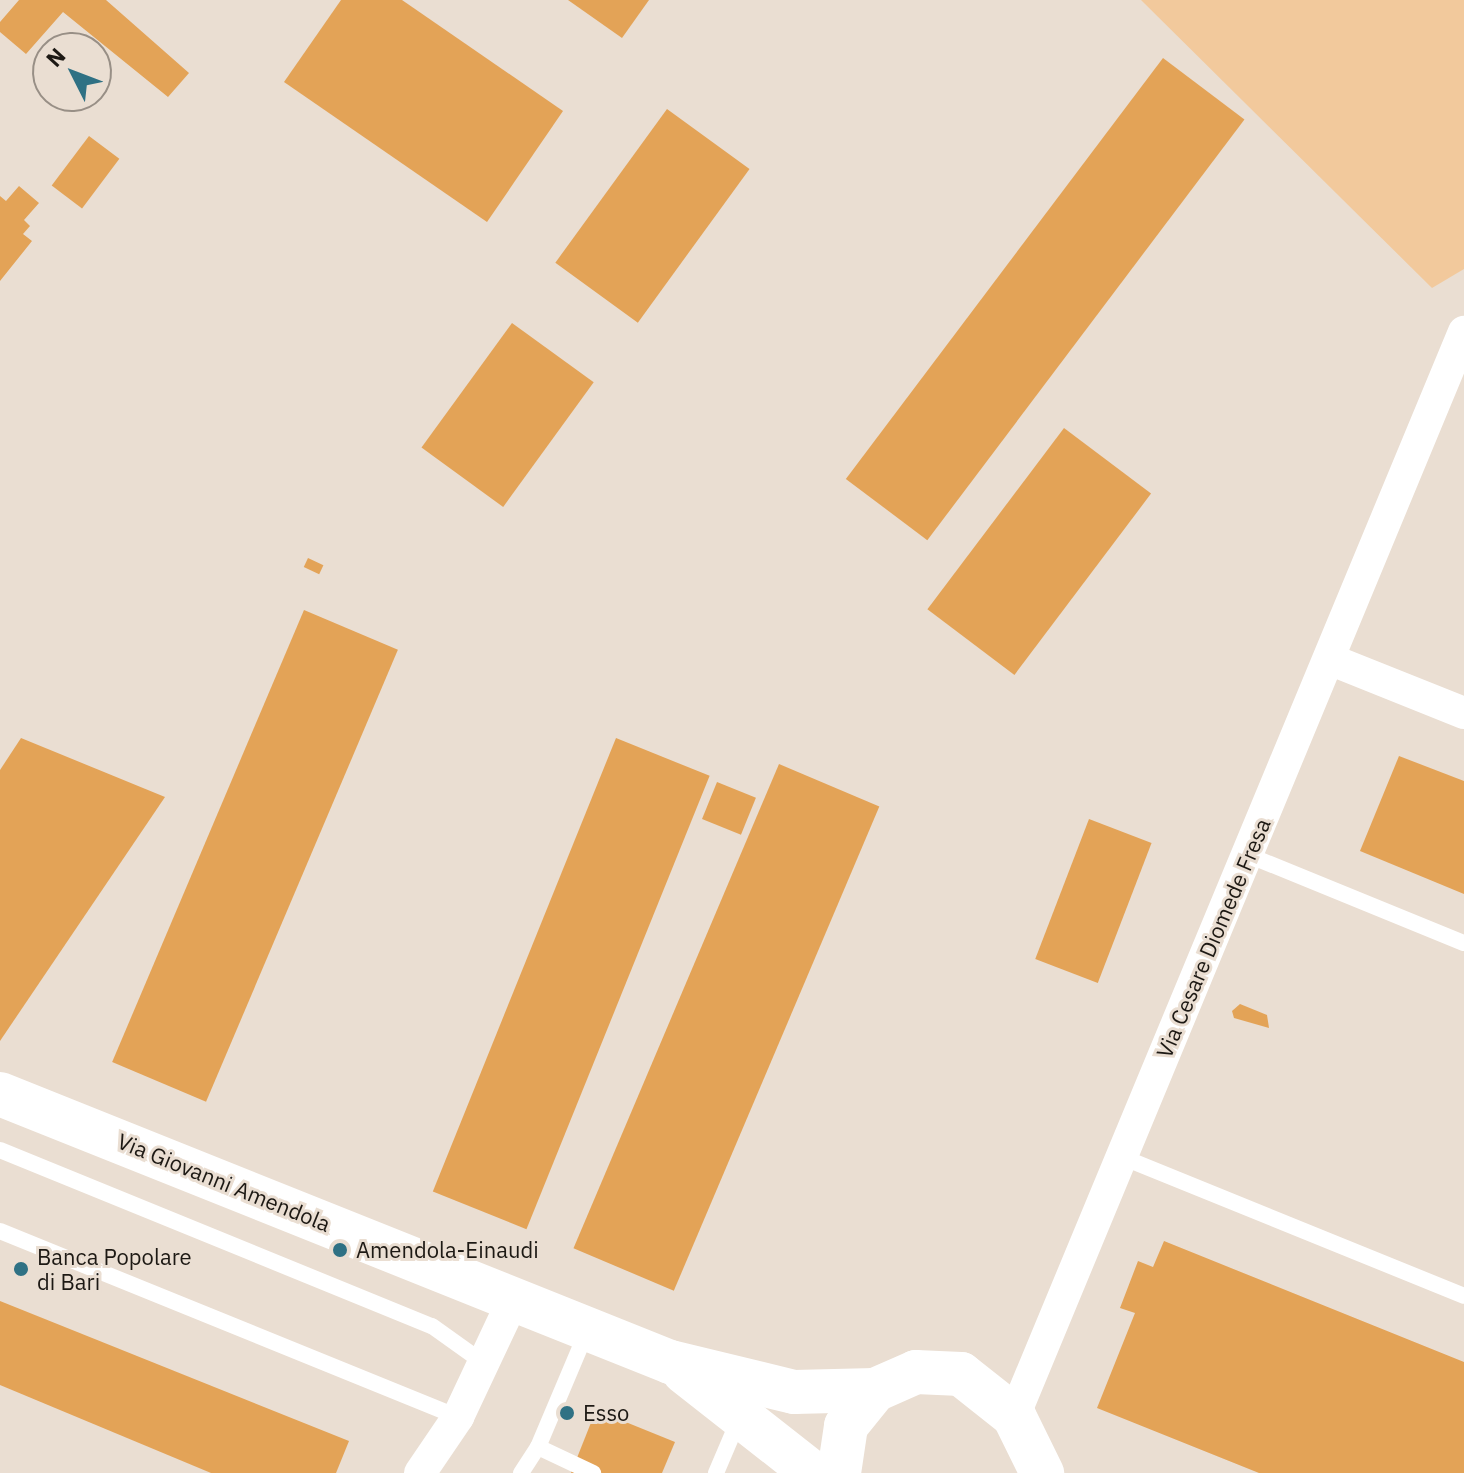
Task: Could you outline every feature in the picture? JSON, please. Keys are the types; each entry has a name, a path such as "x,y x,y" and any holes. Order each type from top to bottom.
{"main road":[{"name":"Via Giovanni Amendola","path":"0,1094 589,1326 670,1362 794,1392 875,1390 916,1372 961,1374 1014,1416 1042,1473"},
{"name":"Via Giovanni Amendola","path":"670,1362 741,1414 813,1473"},
{"name":"Via Giovanni Amendola","path":"839,1473 846,1426 875,1390"}],"street":[{"name":"Via Cesare Diomede Fresa","path":"1014,1416 1464,332"},
{"path":"1329,659 1464,713"},
{"path":"420,1473 458,1417 514,1298"}],"lane":[{"path":"1248,855 1464,943"},
{"path":"0,1150 432,1326 485,1364"},
{"path":"1122,1157 1464,1296"},
{"path":"0,1231 458,1417"},
{"path":"521,1473 538,1447 589,1326"},
{"path":"716,1473 741,1414"},
{"path":"538,1447 593,1473"}],"shaded area":[{"path":"1141,0 1464,0 1464,269 1432,288"}],"building":[{"path":"19,0 106,0 189,73 168,97 112,52 112,32 88,32 63,12 45,32 32,32 32,47 26,54 0,32 0,22"},
{"path":"341,0 402,0 563,111 487,222 284,82"},
{"path":"568,0 649,0 622,38"},
{"path":"1163,58 1244,119 927,540 846,479"},
{"path":"667,109 750,169 638,323 555,263"},
{"path":"89,136 119,159 82,208 52,186"},
{"path":"19,186 39,203 24,220 30,226 23,234 32,241 0,281 0,196 6,201"},
{"path":"512,323 594,382 503,507 421,448"},
{"path":"1064,428 1151,494 1014,675 927,609"},
{"path":"308,558 323,565 319,574 304,567"},
{"path":"304,610 398,650 206,1102 112,1062"},
{"path":"21,738 165,797 0,1041 0,770"},
{"path":"616,738 710,776 526,1229 433,1191"},
{"path":"1399,756 1464,781 1464,894 1360,851"},
{"path":"779,764 879,807 674,1291 573,1248"},
{"path":"717,782 756,798 741,835 702,819"},
{"path":"1089,819 1152,843 1098,983 1035,959"},
{"path":"1240,1004 1267,1015 1269,1028 1234,1018 1232,1011"},
{"path":"1164,1241 1464,1362 1464,1473 1259,1473 1097,1408 1135,1313 1120,1308 1138,1261 1153,1267"},
{"path":"0,1301 349,1441 336,1473 211,1473 0,1385"},
{"path":"596,1410 675,1442 662,1473 571,1473"}],"place":[{"name":"Amendola-Einaudi","path":"340,1250"},
{"name":"Banca Popolare di Bari","path":"21,1269"},
{"name":"Esso","path":"567,1413"}]}
